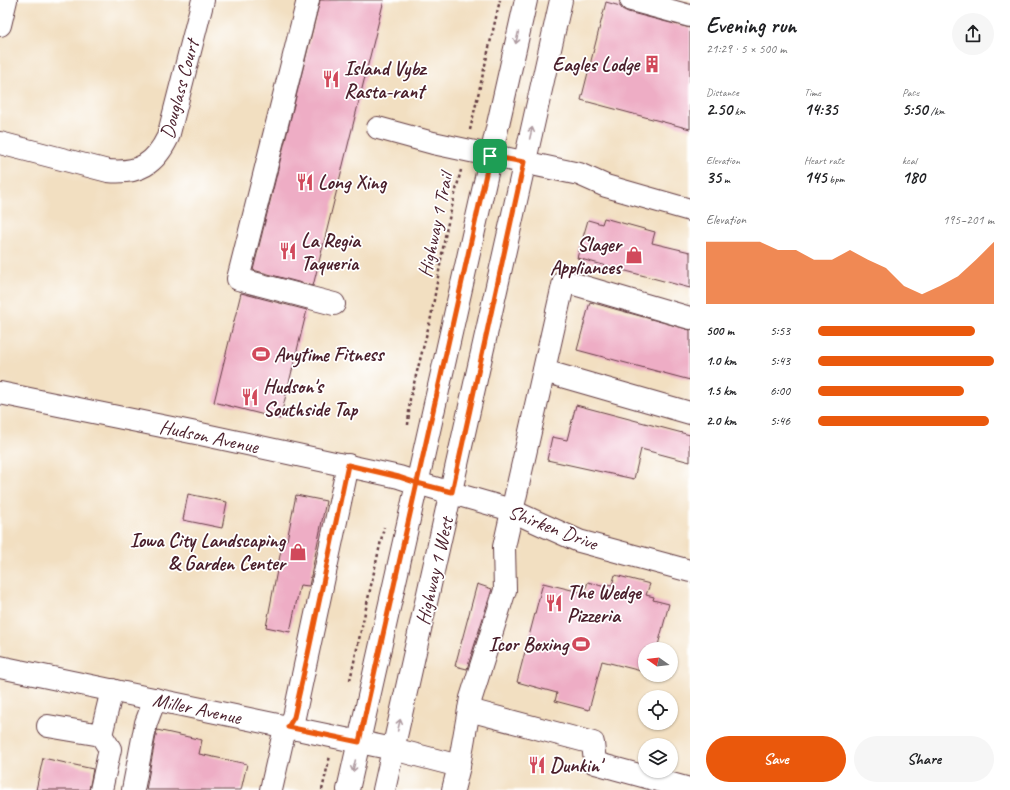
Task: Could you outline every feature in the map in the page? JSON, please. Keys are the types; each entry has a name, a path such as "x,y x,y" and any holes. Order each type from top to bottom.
{"main road":[{"path":"0,25 6,0"},
{"name":"Douglass Court","path":"0,143 108,171 120,172 134,170 149,163 161,151 168,137 203,0"},
{"path":"308,0 238,279 334,304"},
{"name":"Highway 1 West","path":"348,790 526,0"},
{"name":"Highway 1 West","path":"384,790 452,492 561,0"},
{"path":"631,0 690,16"},
{"path":"378,128 433,143 579,174 606,186 690,210"},
{"path":"453,790 459,766 471,698 506,590 504,547 519,486 564,281 690,318"},
{"path":"544,371 690,413"},
{"name":"Hudson Avenue","path":"0,393 348,465 399,477 417,483"},
{"path":"271,790 283,737 294,717 348,465"},
{"name":"Shirken Drive","path":"417,483 512,510 580,541 690,571"},
{"name":"Miller Avenue","path":"0,667 393,749 459,766"},
{"path":"101,790 110,749 101,735 112,690"},
{"path":"133,790 146,723 154,699"},
{"path":"469,710 593,743 595,763 690,789"},
{"path":"48,726 101,735"}],"path":[{"name":"Highway 1 Trail","path":"407,431 410,399 431,317 446,231 500,0"},
{"path":"322,790 328,762 333,750"}],"building":[{"path":"320,0 384,0 313,286 253,270"},
{"name":"Eagles Lodge","path":"606,2 620,6 628,12 690,28 690,129 581,100"},
{"name":"Slager Appliances","path":"604,218 655,232 652,243 690,252 690,288 577,258 588,220 602,224"},
{"path":"241,293 307,310 280,419 214,402"},
{"path":"590,302 690,330 690,380 577,350"},
{"path":"576,405 690,435 690,462 641,449 634,479 547,460 552,437 567,440"},
{"path":"188,494 227,502 222,528 183,520"},
{"name":"Iowa City Landscaping & Garden Center","path":"296,495 326,501 309,586 300,585 290,632 266,627 283,540 287,540"},
{"path":"615,575 650,584 646,595 654,597 653,600 669,604 659,642 638,642 638,670 602,661 589,710 555,701 557,693 517,682 543,583 584,593 588,582 605,587 606,584 612,585"},
{"path":"477,584 492,589 467,669 455,666"},
{"path":"157,730 202,740 199,754 247,764 241,790 146,790"},
{"path":"43,758 93,769 89,790 36,790"}],"place":[{"name":"Eagles Lodge","path":"652,64"},
{"name":"Island Vybz Rasta-rant","path":"331,79"},
{"name":"Long Xing","path":"305,182"},
{"name":"La Regia Taqueria","path":"288,251"},
{"name":"Slager Appliances","path":"634,255"},
{"name":"Anytime Fitness","path":"261,354"},
{"name":"Hudson's Southside Tap","path":"250,397"},
{"name":"Iowa City Landscaping & Garden Center","path":"298,552"},
{"name":"The Wedge Pizzeria","path":"554,603"},
{"name":"Icor Boxing","path":"581,644"},
{"name":"Dunkin'","path":"537,765"}],"route":[{"path":"490,156 417,483 359,742 288,727 294,717 348,465 409,479 417,483 452,492 524,162 490,156"}]}
